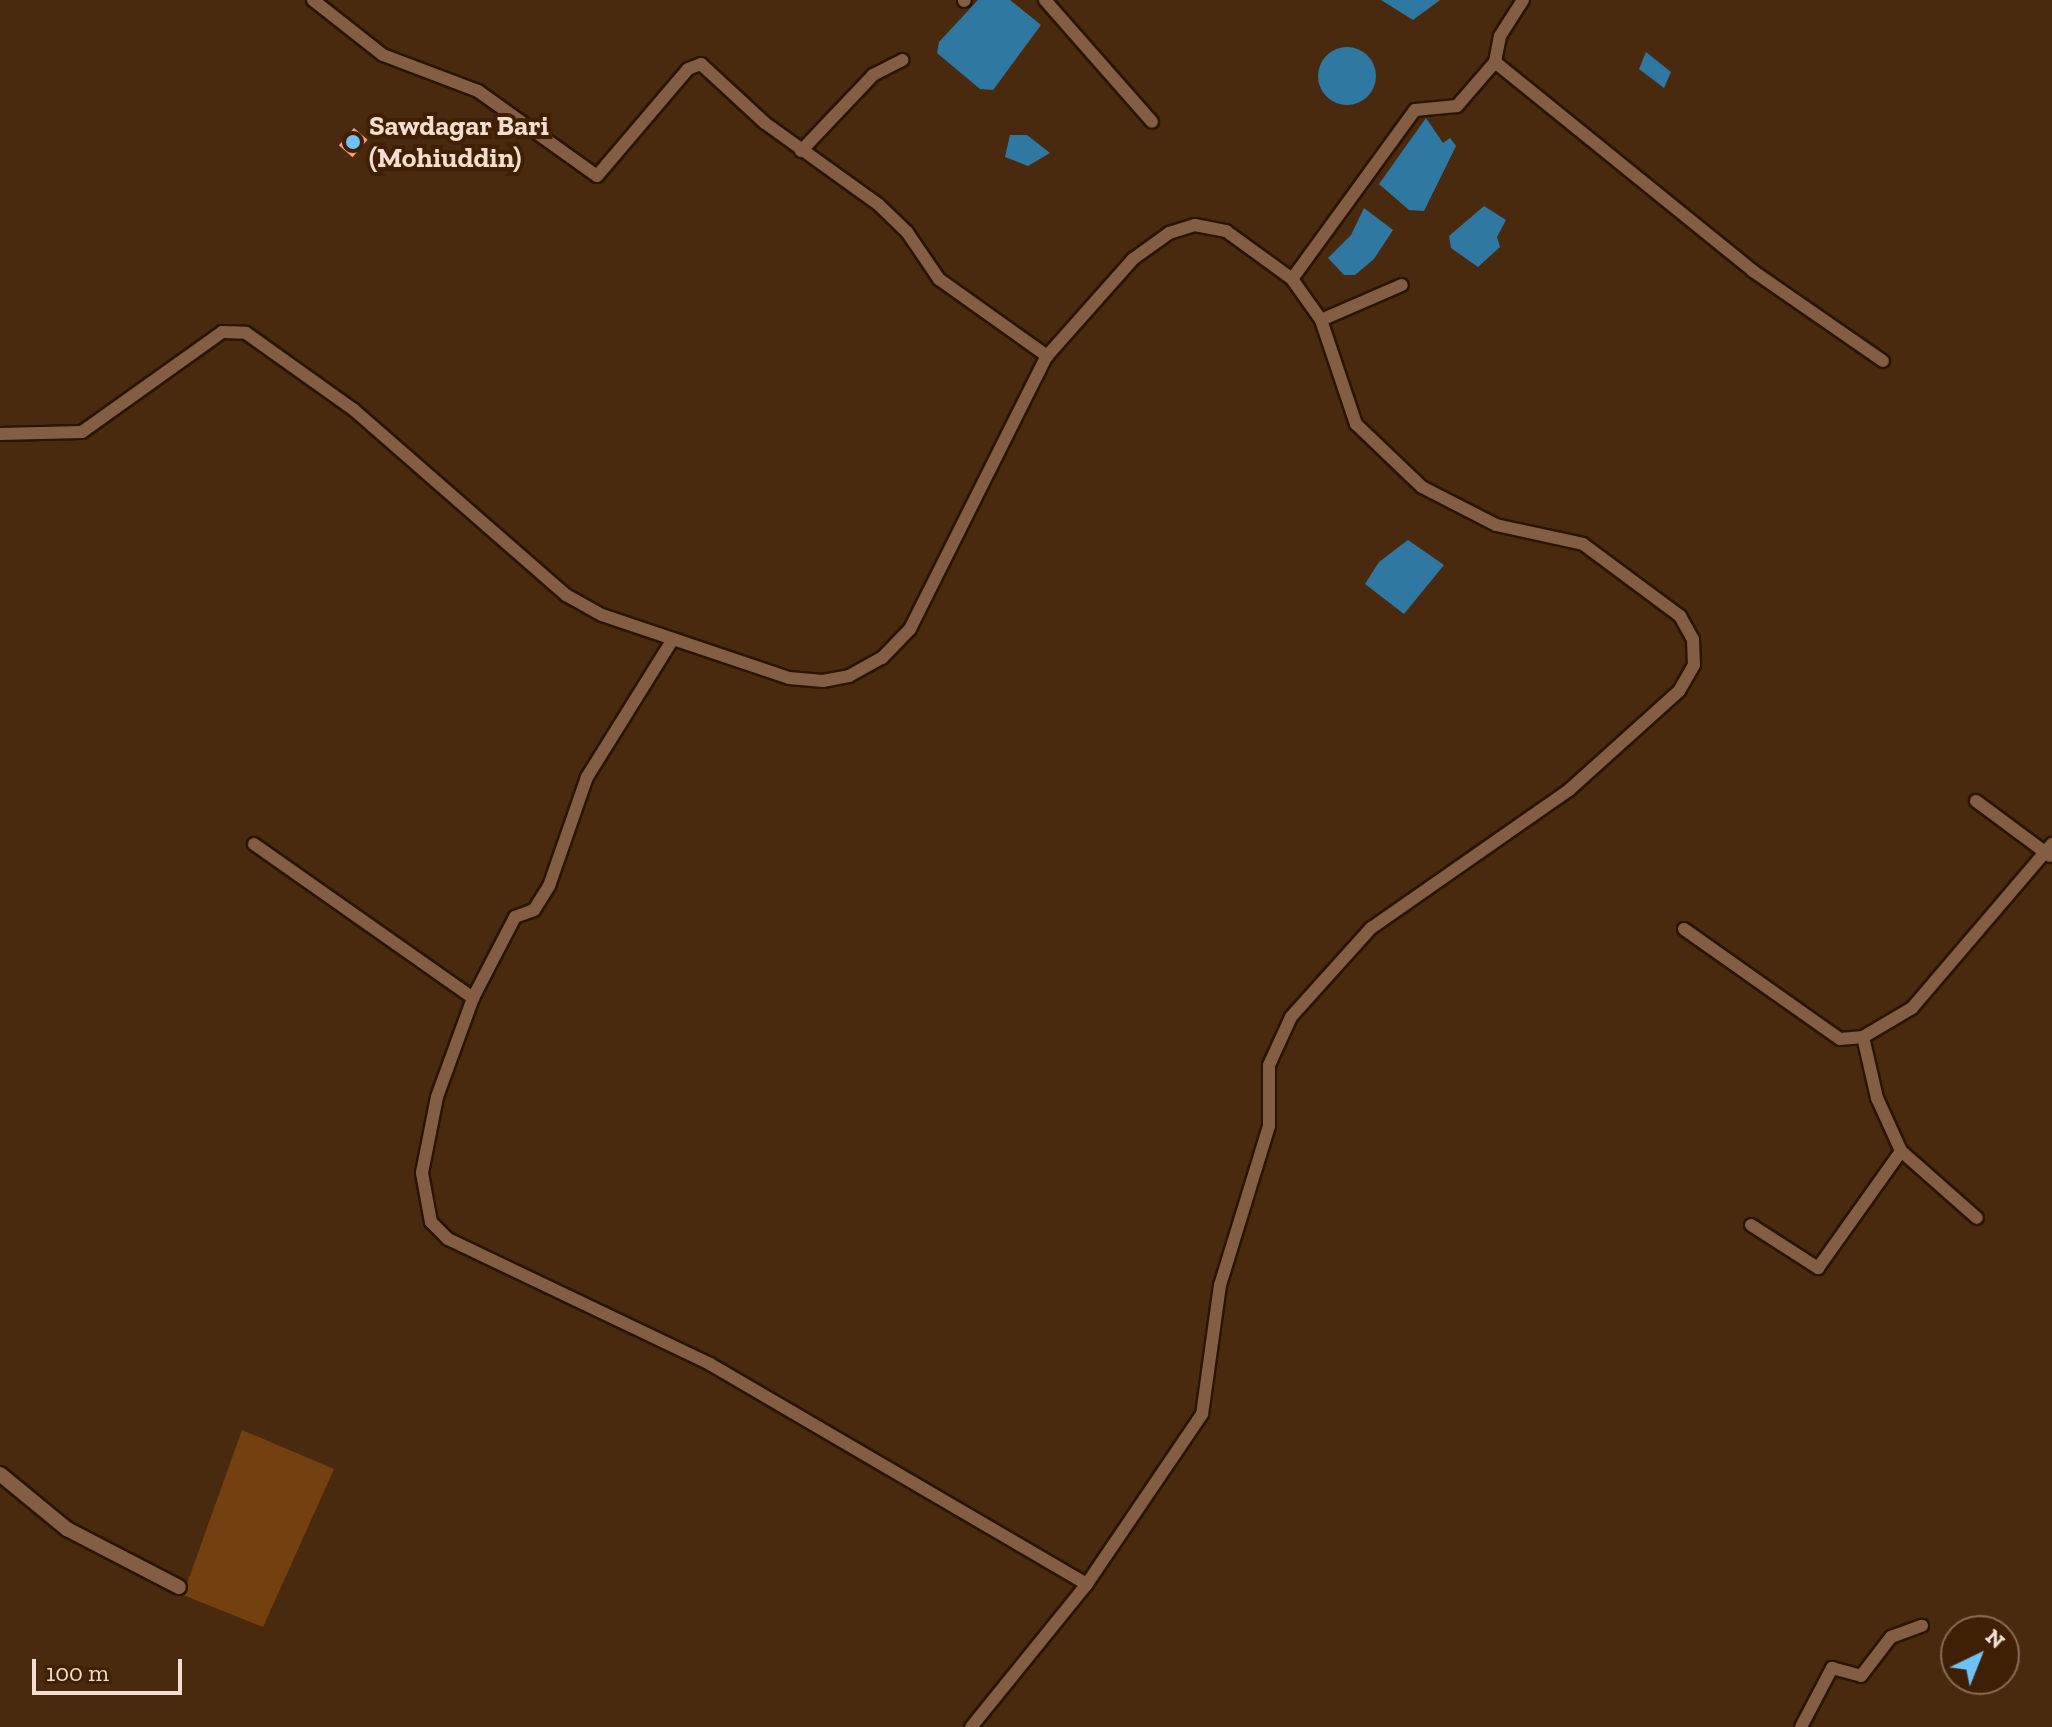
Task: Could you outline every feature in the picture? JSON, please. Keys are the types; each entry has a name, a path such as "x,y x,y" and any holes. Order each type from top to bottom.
{"street":[{"path":"313,0 383,55 478,91 597,176 694,63 801,151 879,205 907,232 939,279 969,304 1047,356"},
{"path":"1045,0 1152,122"},
{"path":"1292,279 1415,110 1457,106 1495,62 1500,36 1523,0"},
{"path":"801,151 873,75 902,60"},
{"path":"1495,62 1753,271 1883,361"},
{"path":"0,434 82,432 222,332 246,333 354,410 533,572 602,615 801,679 849,676 882,658 910,629 1047,356 1105,286 1169,233 1195,225 1226,231 1292,279 1321,320 1356,424 1395,463 1450,506 1496,525 1583,544 1680,616 1693,639 1694,665 1679,691 1611,756 1371,928 1291,1017 1269,1065 1269,1126 1220,1285 1202,1414 1087,1584 971,1727"},
{"path":"1321,320 1402,285"},
{"path":"673,639 587,777 544,896 534,910 515,917 473,998 437,1097 422,1173 425,1203 438,1230 710,1364 1087,1584"},
{"path":"1684,929 1840,1039 1863,1037 1912,1008 2050,851 1976,801"},
{"path":"254,844 473,998"},
{"path":"1863,1037 1877,1098 1901,1151 1977,1218"},
{"path":"1751,1225 1818,1268 1901,1151"},
{"path":"0,1474 67,1529 179,1587"},
{"path":"1801,1727 1832,1668 1861,1676 1891,1637 1922,1626"}],"shaded area":[{"path":"242,1430 334,1469 263,1627 183,1595"}],"water":[{"path":"978,0 1010,0 1041,25 993,90 980,89 937,53 939,42"},
{"path":"1381,0 1440,0 1413,20"},
{"path":"1347,47 1368,55 1376,76 1368,97 1347,105 1326,97 1318,76 1326,55"},
{"path":"1646,52 1671,72 1664,88 1639,69"},
{"path":"1426,118 1443,143 1450,138 1456,146 1424,211 1409,210 1379,184"},
{"path":"1010,135 1027,135 1050,153 1028,166 1005,157"},
{"path":"1484,206 1506,220 1497,237 1500,247 1478,267 1451,248 1449,236"},
{"path":"1364,208 1393,230 1374,259 1355,275 1344,275 1328,258 1351,235"},
{"path":"1408,540 1444,565 1404,614 1365,584 1379,562"}],"building":[{"name":"Sawdagar Bari (Mohiuddin)","path":"354,128 368,140 352,157 339,145"}],"place":[{"name":"Sawdagar Bari (Mohiuddin)","path":"353,142"}]}
